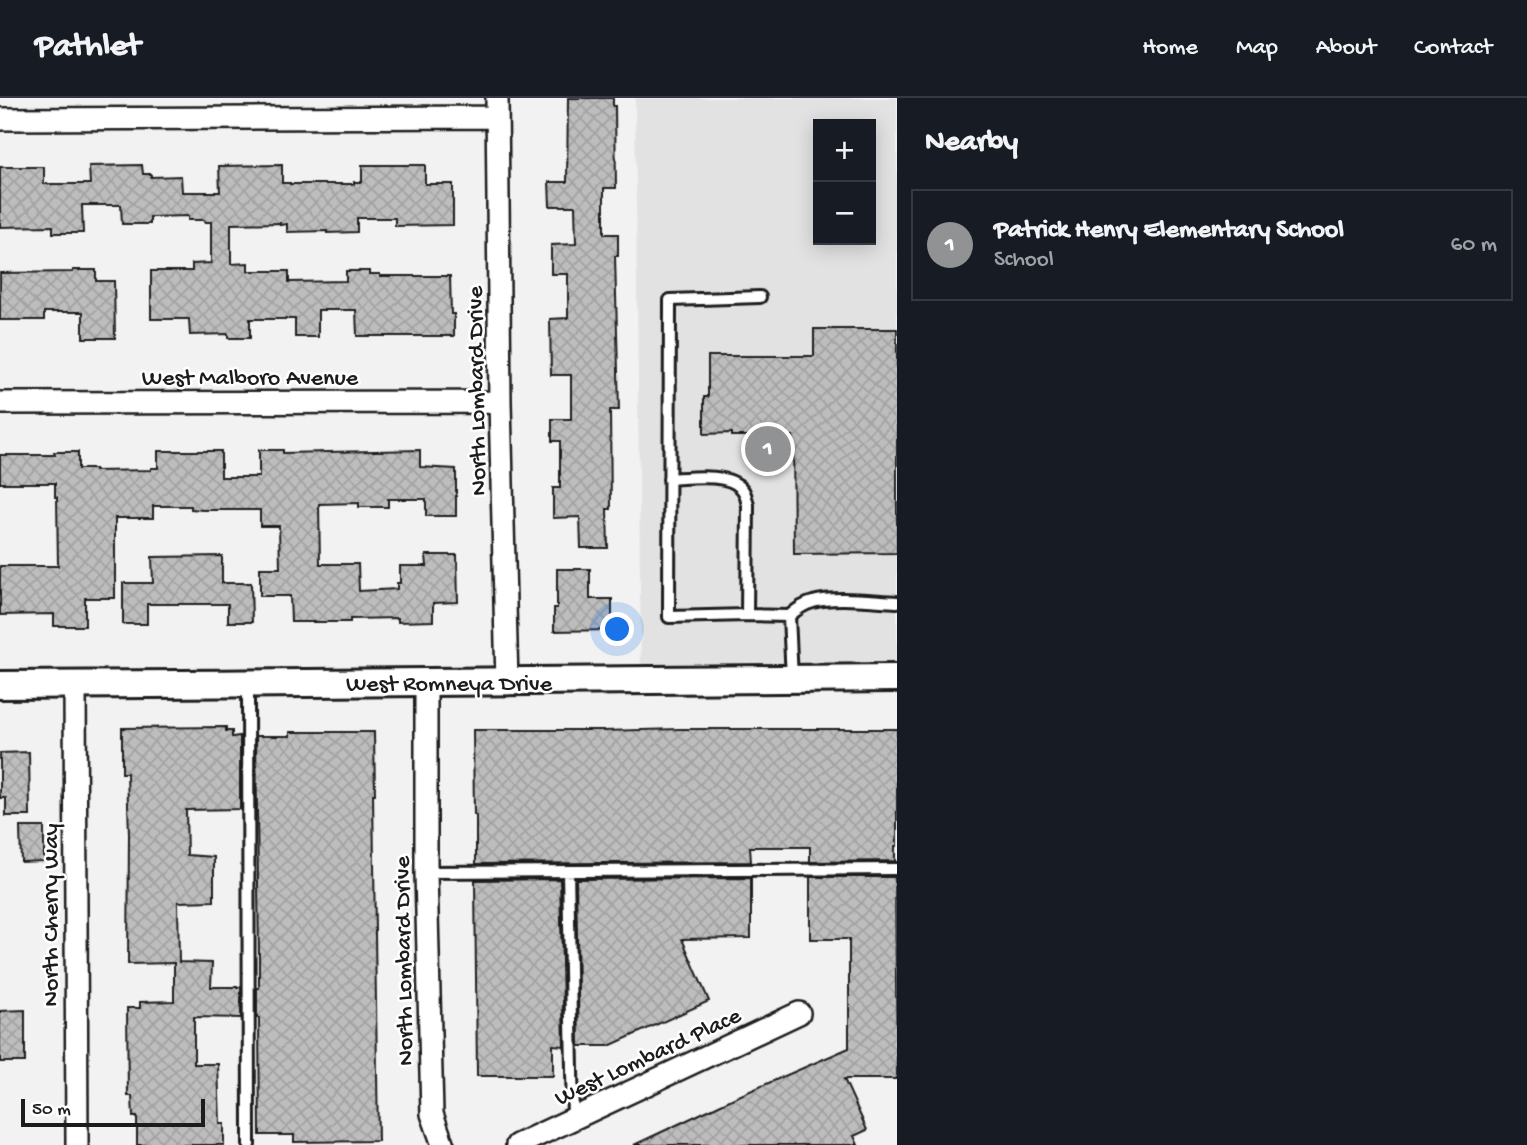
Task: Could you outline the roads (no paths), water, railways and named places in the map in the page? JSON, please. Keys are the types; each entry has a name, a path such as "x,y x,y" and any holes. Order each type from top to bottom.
{"street":[{"path":"0,119 497,108"},
{"name":"North Lombard Drive","path":"497,108 507,683"},
{"name":"West Malboro Avenue","path":"0,403 500,401"},
{"name":"West Romneya Drive","path":"0,685 897,678"},
{"name":"North Lombard Drive","path":"426,681 426,872 432,1114 443,1145"},
{"name":"North Cherry Way","path":"75,684 77,1145"},
{"name":"West Lombard Place","path":"517,1145 799,1013"}],"lane":[{"path":"760,297 670,300 669,617 789,616 802,606 822,600 897,602"},
{"path":"669,479 726,479 745,491 748,505 747,615"},
{"path":"789,616 792,679"},
{"path":"247,683 249,1145"},
{"path":"426,872 897,869"},
{"path":"568,871 573,1119"}],"place":[{"name":"Patrick Henry Elementary School","path":"768,449"}]}
